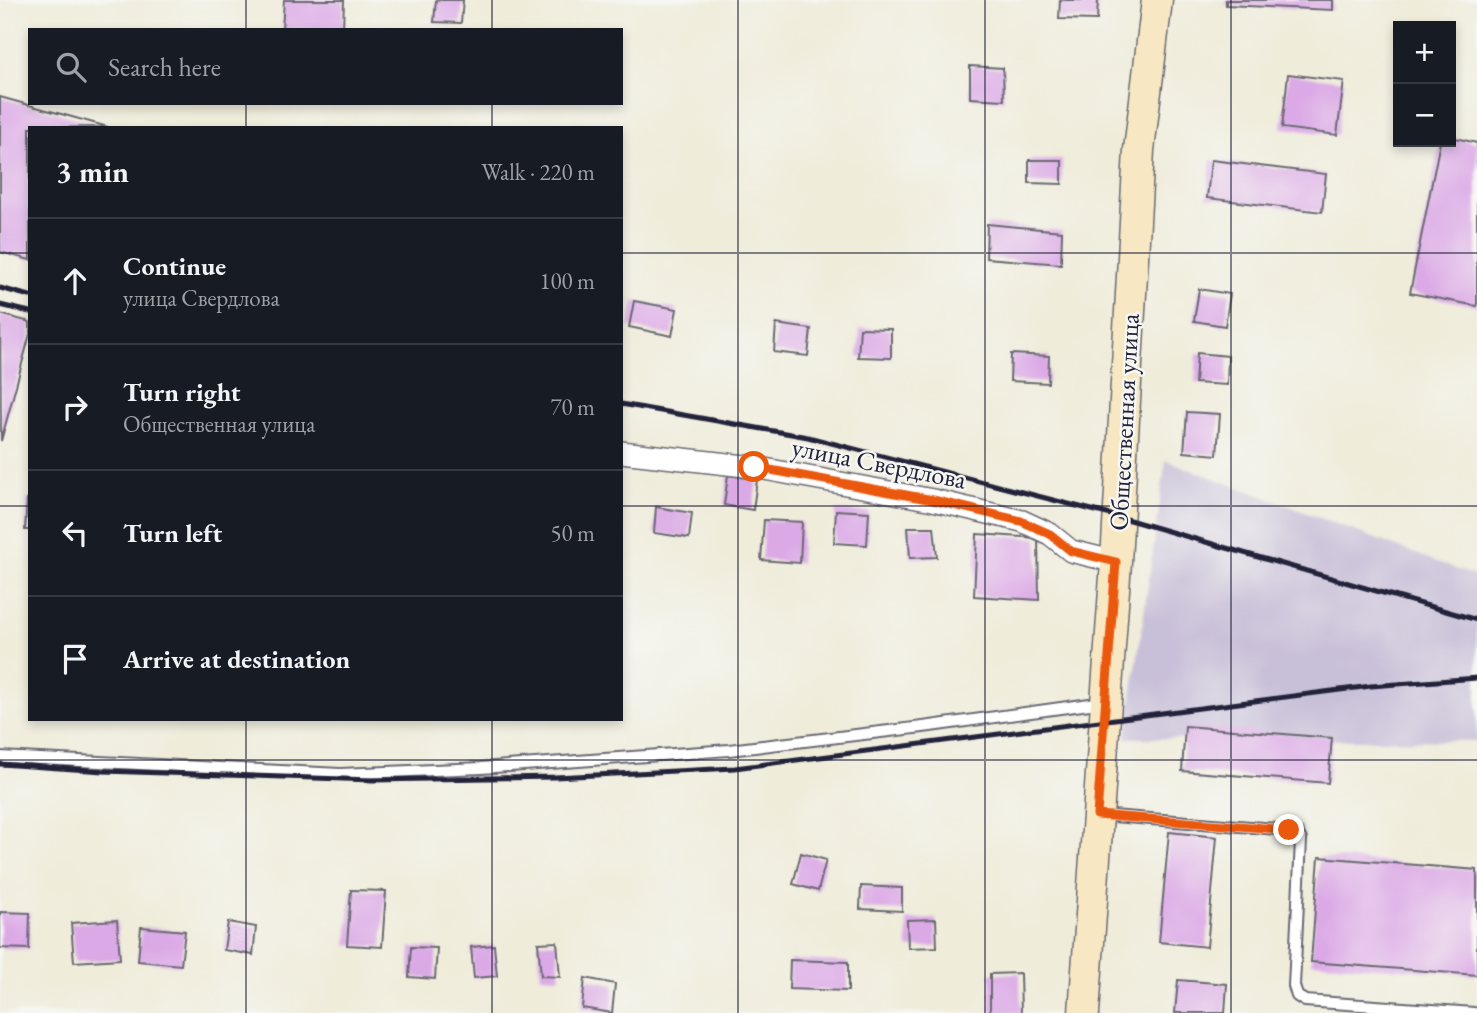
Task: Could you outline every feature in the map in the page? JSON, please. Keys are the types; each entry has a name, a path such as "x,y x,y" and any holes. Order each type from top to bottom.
{"main road":[{"name":"Общественная улица","path":"1084,1013 1116,562 1139,150 1157,0"}],"street":[{"name":"улица Свердлова","path":"623,452 754,467 933,500 1021,521 1050,534 1071,551 1116,562"}],"lane":[{"path":"0,757 340,774 481,768 729,750 1107,702"},
{"path":"1097,815 1289,830 1298,834 1301,840 1294,986 1297,996 1305,1001 1474,1013"}],"shaded area":[{"path":"1166,460 1477,577 1477,741 1126,738"}],"building":[{"path":"284,0 344,0 343,28 282,28"},
{"path":"436,0 463,0 461,23 434,22"},
{"path":"1060,0 1098,0 1097,20 1059,19"},
{"path":"1226,0 1333,0 1333,10 1226,5"},
{"path":"970,66 1003,68 1004,100 970,98"},
{"path":"1288,74 1344,81 1337,135 1282,128"},
{"path":"0,97 104,126 28,126 28,259 0,252"},
{"path":"1456,138 1477,143 1477,306 1410,293 1439,147 1456,147"},
{"path":"1029,160 1062,160 1062,184 1029,183"},
{"path":"1211,160 1326,174 1322,212 1207,198"},
{"path":"987,224 1062,231 1061,264 986,258"},
{"path":"1199,289 1230,294 1225,326 1194,321"},
{"path":"634,301 677,309 672,336 629,327"},
{"path":"0,314 28,321 28,341 1,441"},
{"path":"776,324 811,329 808,356 774,352"},
{"path":"860,328 891,329 891,358 858,357"},
{"path":"1197,353 1228,356 1227,385 1195,383"},
{"path":"1011,354 1049,356 1048,383 1010,381"},
{"path":"1187,412 1220,414 1217,455 1184,452"},
{"path":"728,475 757,480 753,510 724,505"},
{"path":"27,499 28,499 28,530 25,530"},
{"path":"656,507 692,513 689,538 654,533"},
{"path":"836,510 869,512 867,545 834,543"},
{"path":"764,520 802,522 800,563 761,560"},
{"path":"908,527 934,527 937,557 910,558"},
{"path":"977,534 1038,538 1039,600 974,596"},
{"path":"1185,726 1332,738 1328,783 1182,771"},
{"path":"1169,832 1217,837 1207,947 1159,942"},
{"path":"801,853 826,860 818,891 793,884"},
{"path":"1319,857 1477,870 1477,975 1311,962"},
{"path":"861,886 902,888 902,911 860,909"},
{"path":"351,890 386,891 382,947 347,945"},
{"path":"0,912 30,913 29,949 0,948"},
{"path":"936,919 937,947 908,948 907,920"},
{"path":"117,920 120,959 74,962 71,923"},
{"path":"228,922 256,927 253,955 224,950"},
{"path":"141,927 185,931 181,965 138,961"},
{"path":"557,942 560,977 541,976 538,943"},
{"path":"494,945 497,976 474,978 471,947"},
{"path":"411,947 437,948 435,979 409,977"},
{"path":"790,960 848,962 848,991 789,989"},
{"path":"1020,973 1021,1013 990,1013 990,974"},
{"path":"585,978 615,984 612,1013 582,1008"},
{"path":"1178,980 1227,984 1225,1013 1175,1013"}],"railway":[{"path":"0,288 28,295"},
{"path":"0,305 28,312"},
{"path":"623,404 808,437 1119,517 1477,620"},
{"path":"0,764 103,771 373,780 555,777 735,768 1371,686 1477,678"}],"route":[{"path":"754,467 933,500 1021,521 1050,534 1071,551 1116,562 1097,815 1289,830"}]}
